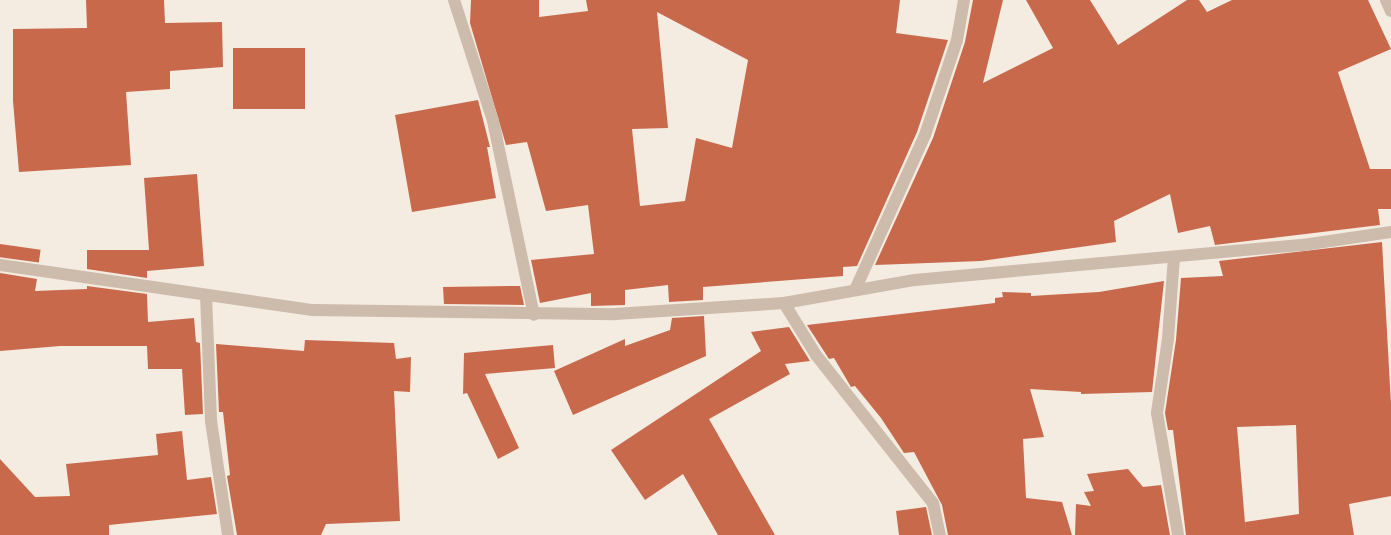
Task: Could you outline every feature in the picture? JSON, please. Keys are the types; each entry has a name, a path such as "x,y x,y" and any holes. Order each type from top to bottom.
{"street":[{"path":"454,0 493,121 534,315"},
{"path":"855,290 925,135 957,40 964,0"},
{"path":"1386,0 1391,11"},
{"path":"0,265 313,310 534,315 615,314 784,302 915,280 1303,245 1391,232"},
{"path":"1174,257 1168,339 1157,413 1178,535"},
{"path":"206,295 211,420 228,535"},
{"path":"784,302 816,354 933,503 940,535"}],"building":[{"path":"86,0 164,0 165,23 222,22 223,67 170,71 170,89 126,92 131,165 19,172 13,101 13,29 87,28"},
{"path":"471,0 539,0 539,17 588,11 586,0 900,0 896,33 948,40 917,132 857,266 843,267 843,276 703,287 703,300 669,302 668,285 625,290 625,305 591,306 591,293 540,303 531,260 594,254 588,205 546,211 527,142 506,145 470,23","holes":["657,12 748,60 732,148 696,138 685,201 640,206 632,129 668,128"]},
{"path":"973,0 1003,0 983,83 1053,48 1026,0 1090,0 1118,45 1187,0 1199,0 1207,12 1232,0 1368,0 1391,49 1338,72 1370,169 1391,169 1391,209 1378,209 1380,225 1215,245 1210,226 1178,233 1170,194 1114,221 1116,242 981,261 875,265 933,138 965,42"},
{"path":"233,48 305,48 305,109 233,109"},
{"path":"478,100 490,147 487,147 496,198 412,212 395,115"},
{"path":"197,174 204,266 147,271 147,278 87,269 87,250 149,250 144,178"},
{"path":"1382,242 1391,404 1391,496 1349,504 1354,535 1186,535 1173,430 1168,430 1165,413 1176,340 1181,278 1223,276 1219,261","holes":["1296,425 1299,514 1245,522 1246,535 1237,427"]},
{"path":"0,244 41,250 39,263 0,257"},
{"path":"0,273 37,279 35,291 87,289 87,286 147,294 148,322 194,318 196,342 200,343 203,414 185,415 182,369 148,369 147,346 60,346 0,351"},
{"path":"1164,281 1152,392 1081,394 1081,392 1030,389 1044,437 1023,439 1026,498 1062,502 1072,535 948,535 942,505 914,452 904,453 881,418 855,386 851,387 834,358 829,359 807,325 995,303 995,298 1003,297 1002,292 1031,293 1031,296 1099,292"},
{"path":"520,286 524,305 444,304 443,287"},
{"path":"704,316 706,356 573,415 554,371 625,339 625,346 670,330 672,318"},
{"path":"789,327 810,361 785,364 790,374 709,419 775,535 718,535 683,474 645,500 611,450 761,351 751,332"},
{"path":"305,340 394,343 396,359 411,357 410,392 394,391 400,521 326,524 321,535 237,535 227,476 230,475 223,412 219,412 216,344 304,351"},
{"path":"553,345 555,368 485,374 519,448 498,459 467,393 463,394 464,353"},
{"path":"182,431 187,480 211,477 217,514 109,525 109,535 0,535 0,459 35,497 70,496 66,464 158,455 156,434"},
{"path":"1128,469 1143,487 1161,485 1170,535 1075,535 1076,504 1091,506 1084,492 1094,491 1087,474"},
{"path":"926,507 932,535 899,535 896,511"}]}
